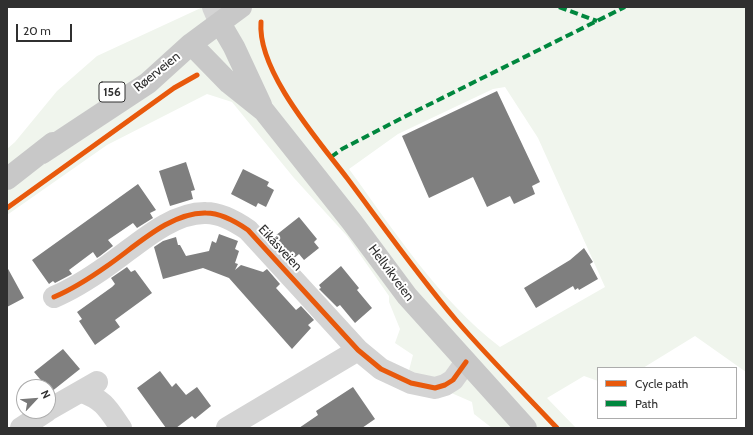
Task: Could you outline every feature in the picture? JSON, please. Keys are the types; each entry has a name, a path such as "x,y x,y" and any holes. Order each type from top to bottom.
{"main road":[{"name":"156","path":"216,15 241,7"},
{"name":"Røerveien","path":"7,179 42,153 139,70 191,44 216,15"},
{"name":"Hellvikveien","path":"216,15 234,47 264,111"},
{"name":"Hellvikveien","path":"191,44 229,83 264,111 352,222 407,296 526,428"}],"street":[{"name":"Eikåsveien","path":"54,297 106,267 169,223 192,214 218,214 236,222 248,230 358,350 381,369 424,387 435,388 445,385 453,380 466,362"},
{"path":"228,428 358,350"},
{"path":"56,406 89,387 96,397 107,407 121,428"},
{"path":"21,428 35,419"}],"shaded area":[{"path":"203,7 746,7 746,372 695,336 645,367 597,367 597,381 584,376 547,398 576,428 492,428 474,414 472,402 408,374 413,355 395,343 400,329 389,302 389,296 347,236 294,178 232,102 207,94 107,145 7,215 7,149 15,142 57,91 97,56","holes":["505,87 538,138 605,287 500,347 457,308 418,264 349,169 398,134 493,89"]}],"building":[{"path":"497,91 540,182 532,186 535,194 514,204 510,196 487,207 473,177 429,198 402,136"},
{"path":"186,162 195,190 191,191 193,199 170,206 159,171"},
{"path":"243,169 269,182 267,186 274,190 266,207 258,203 256,207 231,194"},
{"path":"138,184 156,210 150,213 153,218 137,228 133,223 108,240 113,246 100,256 97,258 93,252 69,270 72,274 55,283 53,281 49,284 32,260"},
{"path":"299,217 317,239 314,242 319,248 304,260 299,254 293,259 275,236"},
{"path":"219,234 238,241 235,249 239,251 235,263 238,264 235,270 241,265 263,272 267,269 280,284 276,288 296,310 301,306 314,320 308,325 311,328 292,349 229,278 203,268 163,279 154,247 163,241 176,237 178,245 180,245 186,256 209,251 212,241 216,243"},
{"path":"584,248 593,262 590,264 598,279 579,290 578,288 575,290 573,286 536,308 524,288 570,260"},
{"path":"341,266 359,288 357,290 372,308 355,323 340,305 337,307 319,289 321,288 319,285"},
{"path":"7,267 24,298 7,307"},
{"path":"127,267 131,272 135,270 152,293 115,320 120,327 95,345 79,321 82,319 77,312 112,287 115,284 111,278"},
{"path":"63,349 80,369 56,388 56,379 40,379 34,372"},
{"path":"160,371 172,387 176,383 186,395 197,387 211,406 195,419 192,416 176,428 166,428 137,388"},
{"path":"353,387 375,419 362,428 299,428 318,415 316,411"}],"marked path":[{"path":"559,7 597,21"},
{"path":"331,157 342,149 400,119 625,7"}],"cycle path":[{"path":"261,22 262,41 269,62 279,83 306,125 414,268 456,320 557,428"},
{"path":"7,208 174,88 197,75"},
{"path":"54,297 88,279 166,224 193,214 212,213 228,218 248,230 358,350 381,369 411,383 435,388 445,385 453,380 466,362"}]}
